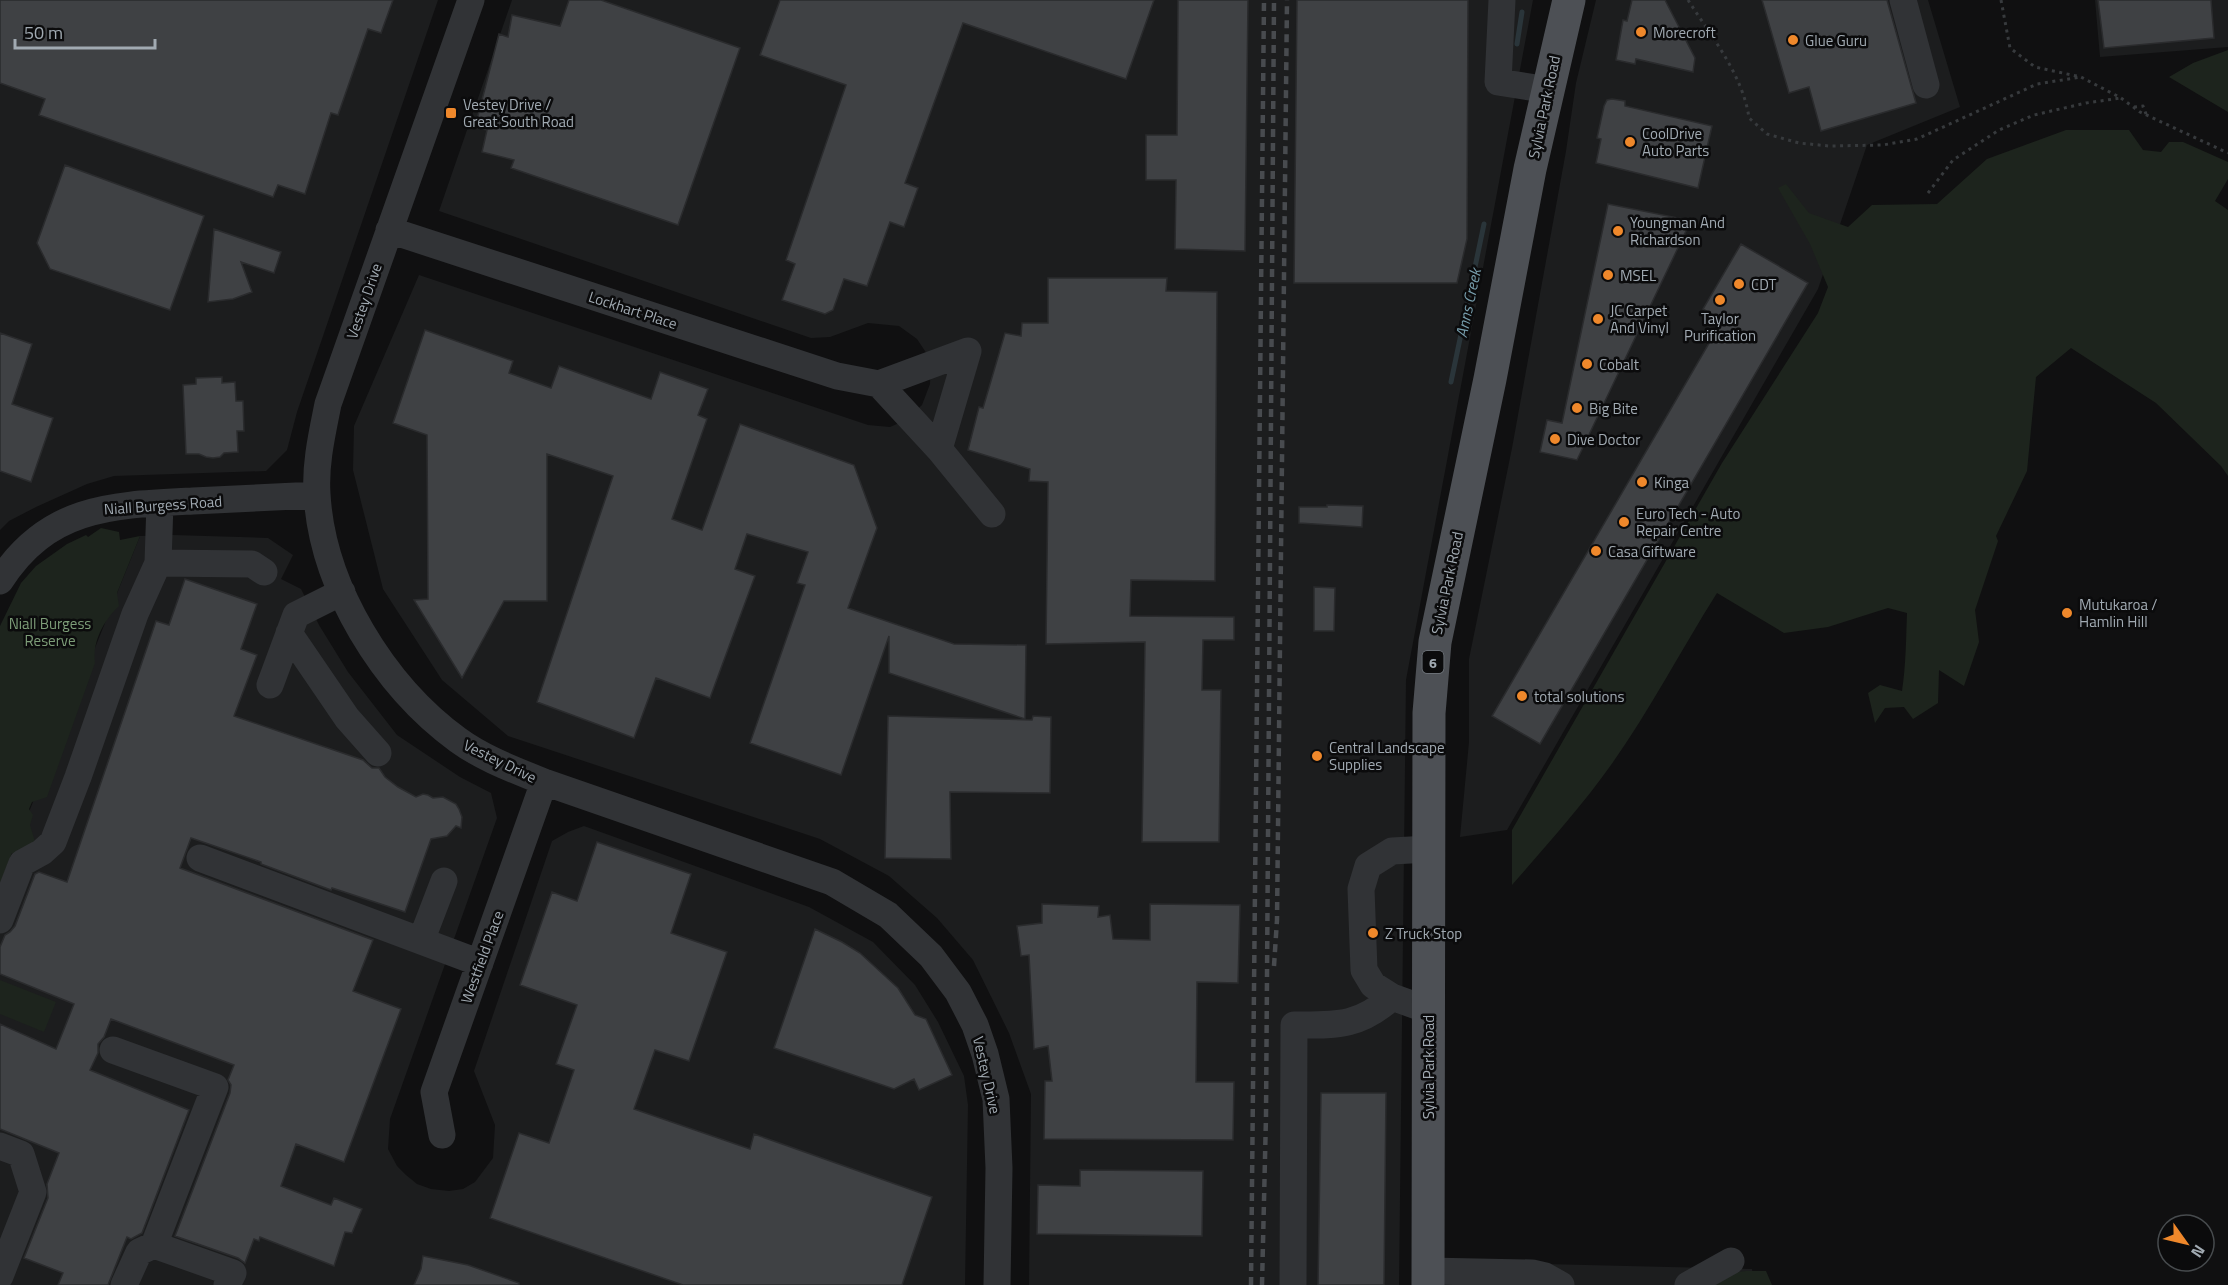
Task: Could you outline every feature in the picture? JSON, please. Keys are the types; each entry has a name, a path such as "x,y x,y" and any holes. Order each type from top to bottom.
{"main road":[{"name":"Sylvia Park Road","path":"1428,1278 1429,714 1435,642 1490,380 1530,170 1569,0"}],"street":[{"name":"Vestey Drive","path":"470,0 328,404 318,450 316,495 325,549 350,612 385,668 415,704 459,741 501,765 544,782 832,882 888,915 931,956 958,992 975,1025 986,1054 996,1099 999,1168 997,1285"},
{"path":"1502,0 1498,82 1549,90"},
{"path":"1903,0 1926,85"},
{"name":"Lockhart Place","path":"389,230 837,376 879,384"},
{"path":"939,449 968,351 879,384 939,449 992,514"},
{"name":"Niall Burgess Road","path":"0,581 27,548 46,532 99,509 160,503 316,495"},
{"path":"0,920 11,859 42,852 53,842 78,777 135,614 158,563 160,503"},
{"path":"158,563 252,564 264,572"},
{"path":"270,685 296,615 342,592"},
{"path":"289,633 347,718 378,753"},
{"name":"Westfield Place","path":"442,1135 434,1092 544,782"},
{"path":"1428,1010 1392,997 1373,985 1364,970 1361,889 1368,866 1392,851 1429,849"},
{"path":"200,858 480,963"},
{"path":"422,941 444,881"},
{"path":"1293,1285 1294,1025 1340,1025 1371,1015 1392,997"},
{"path":"113,1050 215,1087 154,1245 139,1252 124,1285"},
{"path":"0,1146 21,1154 33,1192 0,1276"},
{"path":"154,1245 233,1273 227,1285"},
{"path":"1688,1285 1731,1261"},
{"path":"1428,1278 1532,1273 1545,1276 1561,1285"}],"path":[{"path":"1688,0 1726,59 1747,104 1749,118 1767,134 1799,143 1829,146 1883,145 1917,139 2037,84 2081,77"},
{"path":"2001,0 2010,48 2035,66 2081,77 2121,98 2140,112 2228,153"},
{"path":"1928,193 1953,160 1999,130 2034,115 2086,103 2121,98"},
{"path":"2134,107 2144,106 2146,115"}],"shaded area":[{"path":"0,0 438,0 297,412 287,450 266,471 114,476 87,484 36,507 9,521 0,530"},
{"path":"512,0 1533,0 1406,680 1399,1285 1029,1285 1031,1094 1009,1033 973,960 937,918 889,876 820,839 508,736 442,680 383,589 353,470 354,426 419,275 868,425 890,427 906,420 922,405 930,384 931,360 917,339 899,326 868,323 830,337 811,338 439,211"},
{"path":"1596,0 1928,0 1960,107 1867,145 1818,289 1507,830 1460,837 1469,742 1469,659 1512,448 1566,151 1576,83"},
{"path":"2095,0 2228,0 2228,47 2100,57"},
{"path":"140,536 268,538 293,555 281,579 301,589 319,625 348,672 397,735 460,777 491,793 497,818 390,1119 388,1149 397,1166 406,1175 417,1184 431,1189 449,1191 463,1189 475,1182 493,1158 495,1125 474,1071 552,841 584,826 809,907 873,942 915,985 938,1022 964,1076 968,1105 965,1285 0,1285 0,884"},
{"path":"1457,1262 1752,1269 1754,1285 1458,1285"}],"green space":[{"path":"2228,50 2228,112 2169,77 2193,63"},
{"path":"2066,130 2129,130 2143,150 2161,152 2169,142 2183,142 2228,162 2228,179 2215,201 2228,210 2228,476 2221,466 2156,403 2071,348 2036,377 2027,471 1996,536 1998,541 1975,610 1979,642 1964,686 1939,670 1938,703 1913,719 1904,707 1885,708 1875,723 1868,693 1880,685 1902,691 1907,613 1888,608 1828,627 1784,633 1717,593 1639,723 1611,765 1512,885 1512,830 1722,463 1818,313 1828,287 1810,244 1778,188 1786,184 1809,213 1848,227 1872,205 1937,204 1987,159"},
{"name":"Niall Burgess Reserve","path":"101,528 119,532 120,540 140,536 117,593 119,606 108,618 97,639 95,663 47,797 32,802 29,809 33,815 30,825 36,845 25,856 12,853 0,884 0,626 21,583 36,566 67,544 86,535 88,537"},
{"path":"0,980 56,1002 44,1032 0,1014"},
{"path":"1766,1271 1772,1285 1696,1285 1726,1274"}],"building":[{"path":"0,0 393,0 381,33 368,29 338,115 331,113 305,194 278,185 273,197 39,115 45,99 0,83"},
{"path":"569,0 601,0 740,48 678,225 511,168 514,160 482,152 487,130 475,127 499,34 508,37 512,15 560,26"},
{"path":"780,0 1154,0 1126,79 963,23 905,183 918,188 904,227 890,222 867,286 844,279 833,310 825,314 782,300 795,264 786,260 846,85 760,55"},
{"path":"1178,0 1248,0 1245,251 1175,249 1176,180 1146,180 1146,135 1177,135"},
{"path":"1297,0 1468,0 1467,239 1457,283 1294,283"},
{"path":"1632,0 1665,0 1695,58 1693,72 1636,59 1635,64 1616,60 1623,20 1627,21"},
{"path":"1762,0 1887,0 1916,103 1821,131 1809,87 1789,93"},
{"path":"2098,0 2211,0 2214,38 2104,48"},
{"path":"1607,100 1625,101 1625,106 1712,126 1698,188 1596,163 1601,139 1597,138 1604,106"},
{"path":"65,165 204,216 170,310 50,269 37,243"},
{"path":"1608,204 1688,220 1686,231 1577,460 1540,452 1547,420 1562,423"},
{"path":"214,229 281,252 274,273 241,262 252,292 233,299 208,302"},
{"path":"1741,244 1808,283 1540,744 1492,716 1722,321 1703,309"},
{"path":"1048,278 1167,278 1166,291 1217,292 1215,581 1131,580 1130,616 1234,617 1234,640 1203,640 1202,690 1221,690 1219,842 1142,842 1145,642 1046,644 1048,482 1029,481 1030,469 968,450 979,407 983,408 1005,333 1021,336 1022,323 1048,323"},
{"path":"425,330 513,361 509,373 551,388 559,366 651,399 660,372 708,389 698,415 707,419 672,519 702,530 740,424 854,465 877,528 848,608 954,644 1026,645 1025,719 889,673 889,636 841,775 750,743 805,585 797,583 808,552 747,534 735,569 755,576 710,698 656,678 634,738 537,702 613,476 547,454 547,601 504,601 462,678 414,600 428,599 427,435 393,423"},
{"path":"0,333 32,344 12,404 53,418 31,482 0,471"},
{"path":"222,377 222,383 235,382 236,401 243,401 244,431 237,431 238,452 224,453 220,457 213,458 199,454 186,454 183,385 196,384 196,378"},
{"path":"1327,505 1363,506 1362,527 1299,523 1299,507 1327,507"},
{"path":"185,579 257,604 241,649 257,655 234,716 363,760 372,768 379,768 385,777 416,797 423,794 433,798 443,797 456,804 459,809 462,817 461,828 456,826 447,836 431,839 405,912 332,888 331,890 261,864 261,862 191,838 180,868 373,940 353,991 401,1009 344,1162 296,1144 281,1186 331,1205 334,1198 362,1209 352,1233 345,1232 334,1266 260,1237 259,1241 254,1239 245,1263 238,1258 175,1236 230,1093 231,1085 228,1080 234,1065 111,1019 104,1037 98,1044 98,1053 90,1070 189,1110 142,1233 131,1239 127,1237 108,1285 58,1285 63,1273 24,1258 48,1198 47,1184 59,1153 0,1129 0,1024 56,1049 74,1004 0,974 0,947 5,935 15,926 35,874 39,872 67,882 156,621 169,625"},
{"path":"1314,587 1335,588 1334,631 1314,631"},
{"path":"888,716 1032,720 1033,716 1051,717 1050,793 950,792 951,859 885,858"},
{"path":"597,842 691,874 671,933 727,952 689,1061 655,1050 634,1109 750,1149 754,1134 932,1197 902,1285 683,1285 490,1218 519,1133 549,1143 574,1070 556,1064 577,1005 520,985 552,892 577,901"},
{"path":"1042,904 1099,906 1098,917 1110,915 1113,939 1150,940 1150,904 1240,905 1238,983 1197,982 1196,1082 1234,1082 1233,1140 1044,1139 1045,1081 1052,1081 1048,1046 1034,1049 1029,955 1021,956 1017,926 1042,923"},
{"path":"815,929 860,953 898,988 915,1015 926,1019 952,1075 919,1090 914,1079 894,1089 774,1048"},
{"path":"1321,1093 1386,1093 1384,1285 1318,1285"},
{"path":"1080,1170 1203,1171 1202,1236 1037,1234 1038,1185 1080,1186"},
{"path":"423,1256 468,1265 519,1283 519,1285 414,1285 421,1269"}],"waterway":[{"name":"Anns Creek","path":"1517,44 1522,12"},
{"name":"Anns Creek","path":"1451,382 1484,224"}],"railway":[{"path":"1251,1285 1264,0"},
{"path":"1262,1285 1266,1116 1274,0"},
{"path":"1274,966 1277,920 1287,0"}],"place":[{"name":"Morecroft","path":"1641,32"},
{"name":"Glue Guru","path":"1793,40"},
{"name":"Vestey Drive / Great South Road","path":"451,113"},
{"name":"CoolDrive Auto Parts","path":"1630,142"},
{"name":"Youngman And Richardson","path":"1618,231"},
{"name":"MSEL","path":"1608,275"},
{"name":"CDT","path":"1739,284"},
{"name":"Taylor Purification","path":"1720,300"},
{"name":"JC Carpet And Vinyl","path":"1598,319"},
{"name":"Cobalt","path":"1587,364"},
{"name":"Big Bite","path":"1577,408"},
{"name":"Dive Doctor","path":"1555,439"},
{"name":"Kinga","path":"1642,482"},
{"name":"Euro Tech - Auto Repair Centre","path":"1624,522"},
{"name":"Casa Giftware","path":"1596,551"},
{"name":"Mutukaroa / Hamlin Hill","path":"2067,613"},
{"name":"total solutions","path":"1522,696"},
{"name":"Central Landscape Supplies","path":"1317,756"},
{"name":"Z Truck Stop","path":"1373,933"}]}
